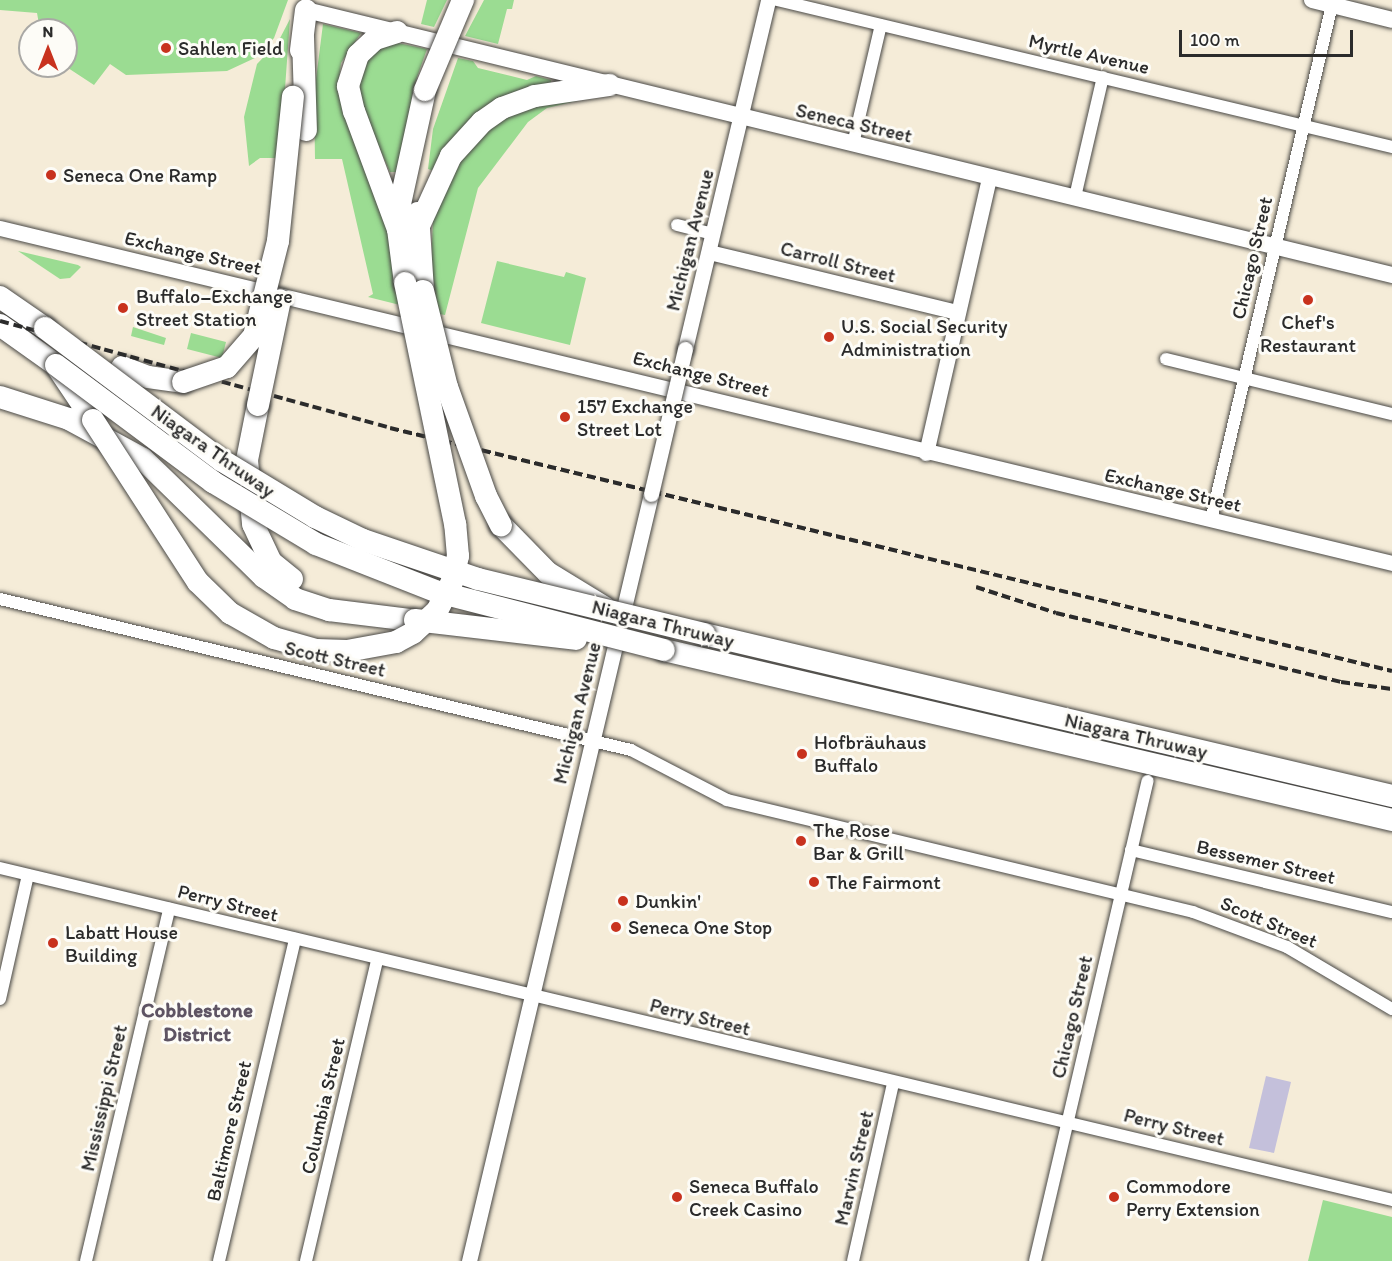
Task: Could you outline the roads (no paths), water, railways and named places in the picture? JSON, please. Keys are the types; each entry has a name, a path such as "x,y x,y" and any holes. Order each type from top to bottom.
{"highway":[{"path":"56,365 181,558 214,600 251,627 274,638 316,650 373,649 396,642 426,623 452,582 458,556 455,524 414,287 402,191 425,90 463,0"},
{"path":"45,328 123,367 165,380 183,382 208,376 243,353 260,321 273,273 283,209 293,97 306,10"},
{"path":"397,32 375,39 358,55 348,86 354,111 408,229"},
{"path":"303,37 306,130 291,242 249,445 247,478 253,524 271,562 304,586 352,605 411,620"},
{"path":"408,229 451,156 482,122 502,108 535,96 609,85"},
{"path":"414,287 486,496 501,525 548,573 613,612"},
{"name":"Niagara Thruway","path":"0,297 221,460 315,517 420,562 613,612 1392,796"},
{"name":"Niagara Thruway","path":"0,325 213,482 316,544 438,592 664,650 1392,820"},
{"path":"0,397 52,412 99,433 151,465 264,577 295,599 329,610 664,650"}],"main road":[{"path":"1312,0 1392,20"},
{"name":"Seneca Street","path":"306,10 741,118 1392,275"}],"street":[{"name":"Michigan Avenue","path":"469,1261 768,0"},
{"name":"Myrtle Avenue","path":"777,0 1392,147"},
{"name":"Chicago Street","path":"1211,520 1332,5"},
{"path":"853,144 882,25"},
{"path":"1075,197 1103,77"},
{"path":"926,453 989,177"},
{"path":"677,225 713,234"},
{"name":"Exchange Street","path":"0,228 732,402 926,453 1392,563"},
{"name":"Carroll Street","path":"709,252 957,312"},
{"path":"1166,359 1392,414"},
{"name":"Scott Street","path":"0,599 593,740 659,762 727,800 1120,895 1255,933 1318,964 1392,1009"},
{"name":"Chicago Street","path":"1035,1261 1148,781"},
{"name":"Bessemer Street","path":"1131,850 1392,912"},
{"name":"Perry Street","path":"0,868 893,1084 1068,1121 1392,1200"},
{"path":"0,999 28,875"},
{"name":"Mississippi Street","path":"86,1261 169,909"},
{"name":"Baltimore Street","path":"219,1261 295,939"},
{"name":"Columbia Street","path":"306,1261 377,960"},
{"name":"Marvin Street","path":"853,1261 893,1084"}],"railway":[{"path":"0,321 390,428 1392,671"},
{"path":"976,587 1056,613 1341,682 1392,689"}],"place":[{"name":"Sahlen Field","path":"166,48"},
{"name":"Seneca One Ramp","path":"51,175"},
{"name":"Chef's Restaurant","path":"1308,300"},
{"name":"Buffalo–Exchange Street Station","path":"123,308"},
{"name":"U.S. Social Security Administration","path":"829,337"},
{"name":"157 Exchange Street Lot","path":"565,417"},
{"name":"Hofbräuhaus Buffalo","path":"802,754"},
{"name":"The Rose Bar & Grill","path":"801,841"},
{"name":"The Fairmont","path":"814,882"},
{"name":"Dunkin'","path":"623,901"},
{"name":"Seneca One Stop","path":"616,927"},
{"name":"Labatt House Building","path":"53,943"},
{"name":"Seneca Buffalo Creek Casino","path":"677,1197"},
{"name":"Commodore Perry Extension","path":"1114,1197"}],"district":[{"name":"Cobblestone District","path":"197,1022"}]}
